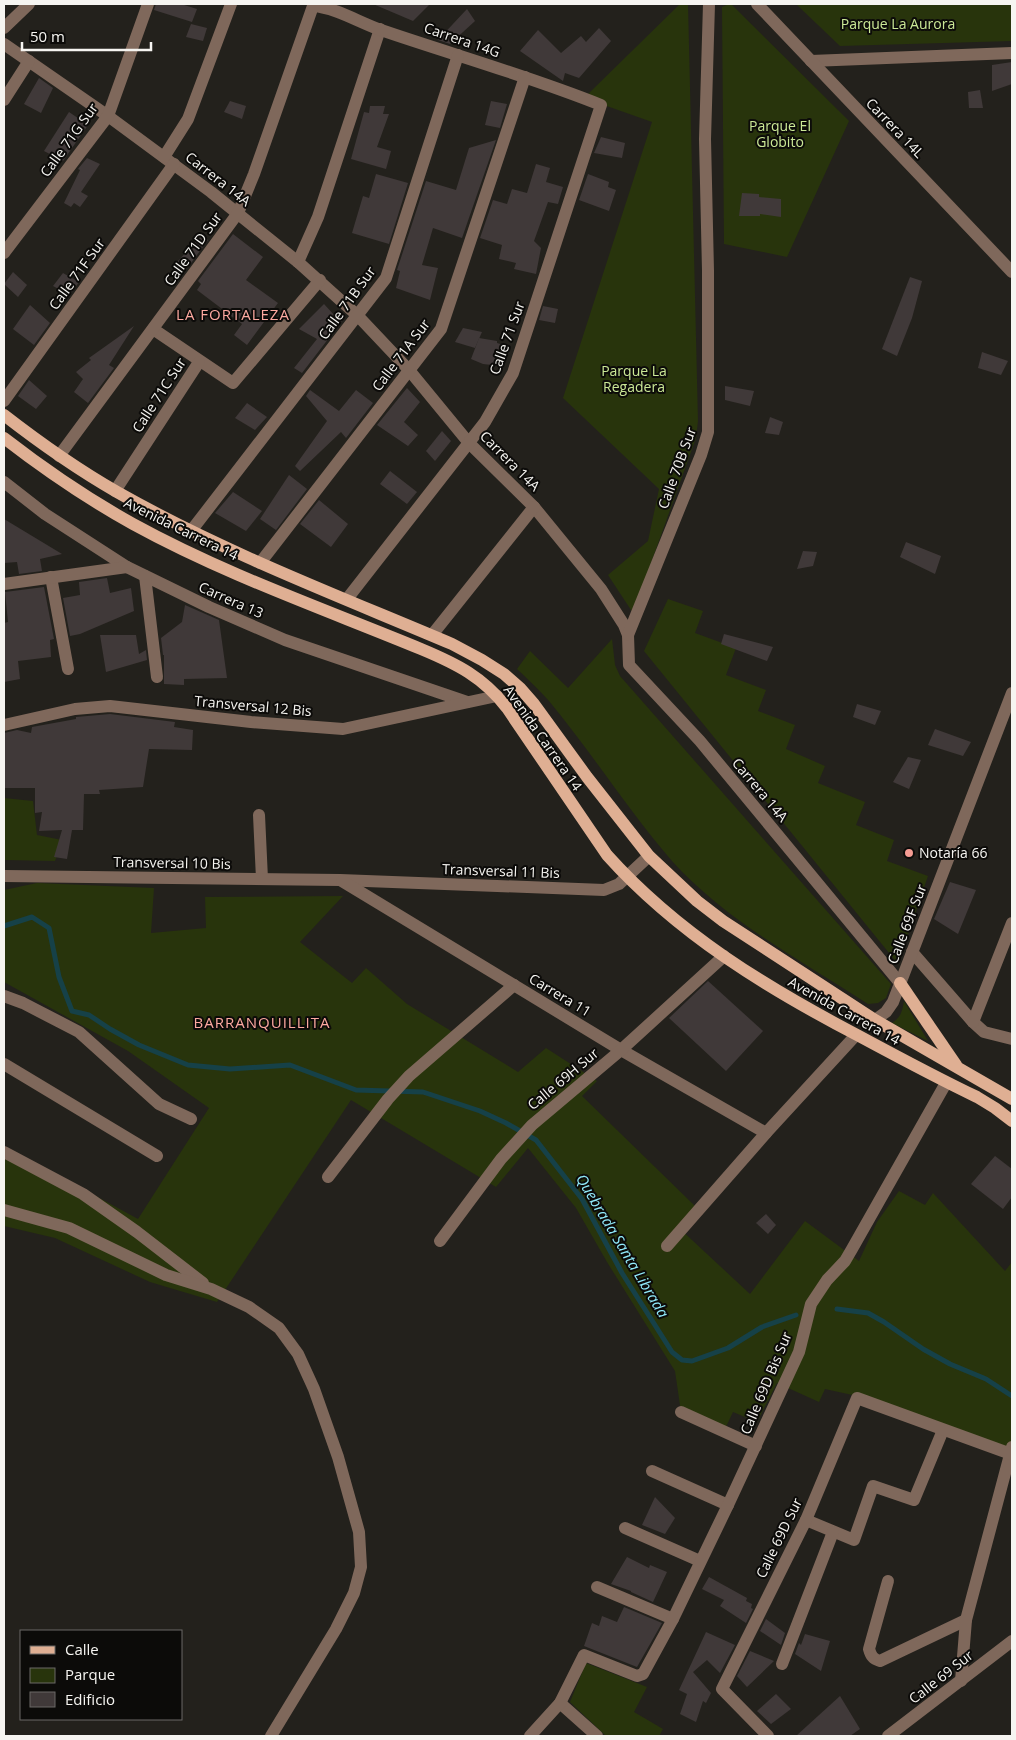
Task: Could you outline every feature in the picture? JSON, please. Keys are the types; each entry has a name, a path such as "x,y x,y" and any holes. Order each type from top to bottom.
{"main road":[{"name":"Avenida Carrera 14","path":"4,415 60,456 115,491 191,531 260,563 452,644 504,674 520,688 539,710 649,856 682,887 723,920 875,1020 1012,1099"},
{"name":"Avenida Carrera 14","path":"4,438 74,487 132,523 157,536 219,566 453,663 472,674 497,696 607,855 668,914 695,936 758,980 856,1035 989,1104 1012,1121"},
{"path":"900,983 958,1067"}],"street":[{"path":"4,28 29,4"},
{"name":"Calle 71G Sur","path":"4,253 108,116 148,4"},
{"name":"Calle 71F Sur","path":"4,401 169,161 188,119 231,4"},
{"name":"Calle 70B Sur","path":"628,635 706,442 709,419 708,271 704,138 709,4"},
{"name":"Carrera 14L","path":"757,4 1012,272"},
{"name":"Carrera 14G","path":"313,6 325,7 380,29 525,77 601,105"},
{"name":"Calle 71D Sur","path":"60,456 238,213 254,174 313,6"},
{"path":"298,262 318,217 380,29"},
{"name":"Carrera 14A","path":"4,44 108,116 238,213 320,280 358,316 409,370 469,442 534,506 601,589 624,625 628,635 629,666 700,742 900,983"},
{"path":"811,61 1012,53"},
{"name":"Calle 71B Sur","path":"191,531 386,278 458,55"},
{"path":"4,100 29,61"},
{"name":"Calle 71A Sur","path":"260,563 441,329 525,77"},
{"name":"Calle 71 Sur","path":"347,600 485,422 513,372 601,105"},
{"name":"Calle 71C Sur","path":"115,491 199,362 233,383 320,280"},
{"path":"152,329 199,362"},
{"name":"Carrera 13","path":"4,482 45,514 127,567 209,607 285,640 467,702"},
{"path":"432,635 534,506"},
{"path":"4,584 127,567"},
{"path":"145,576 157,678"},
{"path":"51,578 68,669"},
{"name":"Transversal 12 Bis","path":"4,725 75,709 110,706 251,722 343,729 497,696"},
{"name":"Calle 69F Sur","path":"875,1020 888,1010 900,983 1011,700"},
{"path":"259,814 262,879"},
{"name":"Transversal 11 Bis","path":"340,880 604,890 618,884 649,856"},
{"name":"Transversal 10 Bis","path":"5,877 340,880"},
{"name":"Carrera 11","path":"340,880 621,1050 766,1132"},
{"path":"973,1022 1012,923"},
{"path":"912,952 984,1032 1012,1039"},
{"name":"Calle 69H Sur","path":"440,1242 501,1159 532,1125 621,1050 724,956"},
{"path":"328,1177 388,1099 403,1083 514,985"},
{"path":"4,996 23,1003 80,1032 159,1104 191,1119"},
{"path":"667,1246 766,1132 856,1035"},
{"path":"4,1064 158,1156"},
{"name":"Calle 69D Bis Sur","path":"560,1703 584,1655 640,1676 643,1674 673,1619 799,1352 811,1304 827,1280 852,1249 946,1083"},
{"path":"4,1152 83,1194 137,1232 211,1289"},
{"path":"4,1210 69,1228 166,1274 211,1289 249,1307 279,1328 298,1354 314,1388 338,1456 359,1532 361,1568 354,1593 336,1629 271,1736"},
{"name":"Calle 69D Sur","path":"768,1736 722,1689 806,1520 857,1398 943,1430"},
{"path":"681,1412 756,1446"},
{"path":"806,1520 854,1540 873,1486 914,1500 943,1430 1011,1450 966,1620 961,1681"},
{"path":"652,1471 728,1505"},
{"path":"625,1528 700,1561"},
{"path":"782,1664 833,1532"},
{"path":"888,1581 869,1649 871,1656 875,1660 880,1661 966,1620"},
{"path":"597,1587 673,1619"},
{"name":"Calle 69 Sur","path":"888,1736 1012,1641"},
{"path":"530,1736 560,1703 597,1736"}],"green space":[{"name":"Parque La Regadera","path":"680,4 688,4 698,421 696,438 633,613 608,575 648,541 659,489 563,398 652,122 584,98"},
{"name":"Parque El Globito","path":"729,4 849,121 787,257 724,244 722,7"},
{"name":"Parque La Aurora","path":"796,4 1012,4 1012,41 840,46"},
{"path":"668,599 703,611 695,633 736,648 726,675 766,690 758,711 795,725 786,749 825,766 818,783 865,802 856,825 894,840 887,861 928,876 898,964 644,651"},
{"path":"612,639 615,665 620,676 891,984 886,998 878,1003 868,1004 740,921 693,883 656,842 549,701 517,669 530,651 568,688"},
{"path":"4,798 33,801 37,835 62,840 55,861 4,860"},
{"path":"37,883 154,888 151,933 206,928 205,897 343,896 300,942 352,983 366,968 407,1004 518,1072 546,1048 597,1081 582,1096 695,1206 678,1227 750,1294 805,1221 859,1261 877,1222 899,1191 925,1205 933,1193 1005,1271 1012,1262 1012,1450 857,1396 825,1389 819,1402 777,1383 757,1422 733,1412 724,1431 681,1412 675,1371 607,1262 576,1208 528,1148 496,1187 351,1100 217,1302 150,1282 55,1238 4,1226 4,1146 138,1219 209,1108 128,1051 4,982 4,890"},
{"path":"904,1001 928,1041 892,1023 901,1014"},
{"path":"586,1663 647,1687 634,1712 663,1729 659,1736 606,1736 570,1702"}],"building":[{"path":"156,4 181,4 197,9 192,22 154,10"},
{"path":"373,4 430,4 413,21"},
{"path":"467,9 475,21 450,44 438,40"},
{"path":"191,24 207,28 203,41 186,37"},
{"path":"599,28 611,41 579,78 565,73 563,81 520,51 538,30 561,53 581,36 586,42"},
{"path":"1012,62 1012,84 992,91 992,65"},
{"path":"39,78 53,88 41,113 24,104"},
{"path":"980,90 983,108 969,108 968,92"},
{"path":"230,101 246,106 242,119 224,112"},
{"path":"491,101 507,104 500,128 485,125"},
{"path":"370,106 385,106 383,114 389,114 377,147 391,151 386,169 351,159 364,112 369,113"},
{"path":"69,112 88,125 63,161 44,151"},
{"path":"601,137 625,143 622,158 594,153"},
{"path":"496,140 462,238 433,228 422,265 438,268 430,300 396,288 400,271 397,270 426,181 456,190 469,148"},
{"path":"87,158 100,164 81,192 88,196 80,207 74,203 71,207 64,203 80,170 78,169"},
{"path":"536,164 550,168 546,182 563,187 558,204 548,202 534,241 541,248 536,274 514,269 516,263 499,259 502,245 480,238 493,200 507,204 512,189 527,193"},
{"path":"376,174 408,183 389,244 352,233 363,196 369,198"},
{"path":"588,174 609,182 608,187 616,190 609,211 579,200"},
{"path":"742,193 759,194 759,197 781,199 781,217 760,214 760,216 739,216"},
{"path":"233,234 263,257 246,280 278,303 247,345 234,335 242,324 197,290 201,284 198,281"},
{"path":"202,235 208,240 186,270 177,262"},
{"path":"13,272 27,285 18,297 4,284"},
{"path":"63,273 79,282 70,295 53,286"},
{"path":"910,277 922,281 912,318 897,356 882,349"},
{"path":"324,304 342,321 302,373 294,368 317,339 299,329"},
{"path":"30,305 50,323 34,345 13,329"},
{"path":"543,306 558,309 555,323 539,320"},
{"path":"134,326 109,365 114,368 88,403 74,392 83,379 76,372 91,360 89,358"},
{"path":"463,328 482,332 475,348 455,342"},
{"path":"479,338 497,341 497,343 510,347 501,366 483,364 471,359"},
{"path":"982,352 1008,361 1001,375 978,368"},
{"path":"29,380 47,396 36,409 18,396"},
{"path":"725,386 754,391 750,406 725,400"},
{"path":"407,388 420,402 404,422 418,435 408,446 377,425"},
{"path":"310,390 339,411 356,390 373,403 346,438 341,432 300,471 295,466 327,421 306,396"},
{"path":"247,403 267,417 255,430 235,418"},
{"path":"770,417 783,422 779,435 765,433"},
{"path":"442,431 451,441 435,461 426,451"},
{"path":"390,471 417,492 407,504 380,484"},
{"path":"289,475 307,489 276,530 260,519"},
{"path":"233,492 262,511 246,531 215,513"},
{"path":"319,500 348,524 331,547 300,524"},
{"path":"4,519 62,554 40,559 42,571 19,574 17,562 4,563"},
{"path":"906,542 941,556 935,574 900,557"},
{"path":"803,551 817,552 813,566 797,569"},
{"path":"107,578 110,593 131,588 134,611 80,634 70,636 63,598 80,595 79,582"},
{"path":"44,587 54,639 50,640 51,657 18,661 20,679 4,682 4,623 8,622 5,592"},
{"path":"185,605 219,620 227,678 184,679 184,685 164,684 164,655 161,638 182,622"},
{"path":"724,634 773,647 767,661 721,644"},
{"path":"100,635 136,635 139,654 146,650 147,660 106,672"},
{"path":"857,704 881,711 875,725 853,717"},
{"path":"110,714 175,722 174,727 193,730 192,750 149,749 143,787 99,790 100,794 84,794 83,830 72,830 67,859 54,857 62,830 39,831 42,812 35,813 35,788 4,788 4,733 17,730 31,733 32,727 76,719 76,717"},
{"path":"935,729 971,742 963,756 928,745"},
{"path":"908,757 921,760 909,789 893,782"},
{"path":"950,882 976,890 958,934 934,919"},
{"path":"708,981 763,1031 726,1071 669,1018"},
{"path":"995,1156 1012,1169 1012,1197 1003,1209 971,1184"},
{"path":"766,1214 776,1225 768,1234 756,1223"},
{"path":"655,1497 675,1518 665,1534 642,1525"},
{"path":"627,1557 649,1568 650,1565 667,1572 653,1602 611,1584"},
{"path":"709,1577 747,1598 746,1601 752,1604 751,1608 753,1609 746,1623 720,1606 724,1600 702,1589"},
{"path":"624,1607 662,1623 637,1667 584,1646 592,1623 599,1626 602,1616 617,1622"},
{"path":"766,1619 785,1633 781,1645 760,1631"},
{"path":"706,1632 735,1645 720,1673 707,1660 693,1672 711,1693 706,1703 703,1701 696,1722 680,1714 687,1694 679,1690"},
{"path":"805,1634 830,1641 821,1671 795,1654"},
{"path":"750,1651 774,1661 747,1687 737,1676"},
{"path":"776,1694 791,1709 771,1724 757,1711"},
{"path":"840,1696 860,1729 850,1736 796,1736"}],"waterway":[{"name":"Quebrada Santa Librada","path":"4,926 32,917 49,928 59,977 72,1011 89,1015 139,1045 188,1065 230,1069 290,1065 356,1090 423,1092 480,1111 536,1140 582,1199 622,1273 672,1352 682,1360 692,1361 728,1348 762,1327 796,1315"},
{"name":"Quebrada Santa Librada","path":"837,1309 868,1313 923,1349 950,1364 986,1379 1012,1396"}],"place":[{"name":"Notaría 66","path":"909,853"}],"district":[{"name":"LA FORTALEZA","path":"233,315"},
{"name":"BARRANQUILLITA","path":"262,1023"}]}
